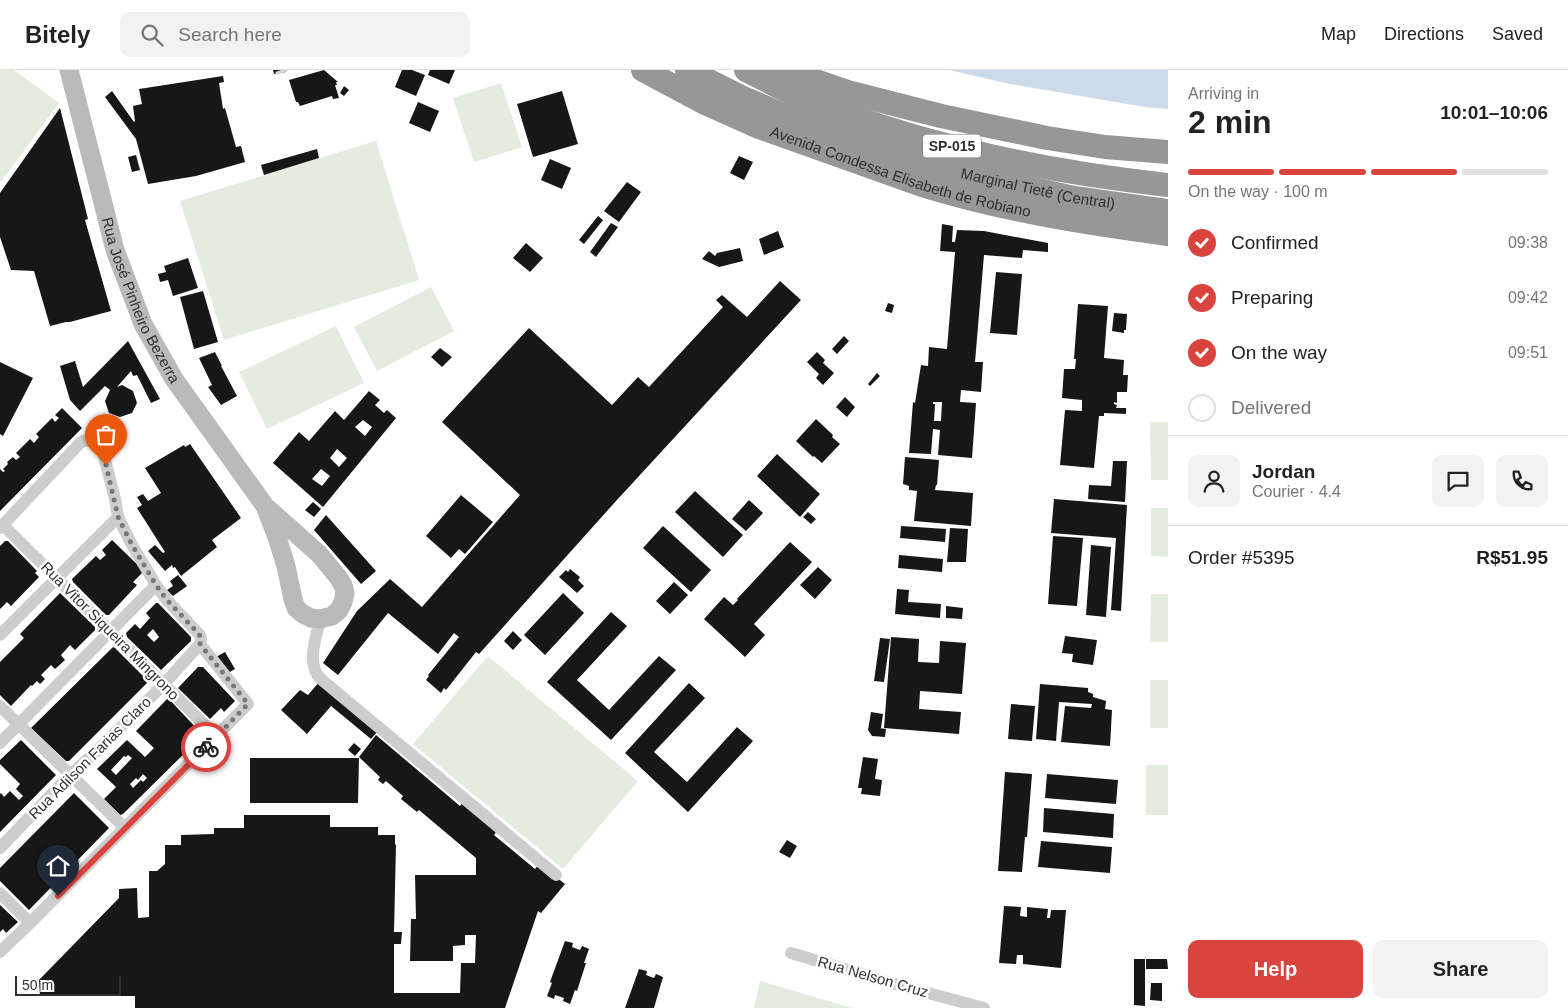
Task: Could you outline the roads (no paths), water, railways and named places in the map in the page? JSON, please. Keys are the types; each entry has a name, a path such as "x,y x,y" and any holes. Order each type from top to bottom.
{"highway":[{"name":"Avenida Condessa Elisabeth de Robiano","path":"644,70 703,102 759,127 922,185 1021,211 1168,234"},
{"name":"Marginal Tietê (Central)","path":"687,70 743,98 857,143 956,172 1074,198 1168,211"},
{"name":"SP-015","path":"746,70 806,100 889,130 999,159 1109,179 1168,185"},
{"path":"783,70 851,93 941,116 1047,138 1105,147 1168,152"}],"street":[{"name":"Rua José Pinheiro Bezerra","path":"69,70 115,250 144,324 174,379 265,506 329,565 343,585 345,593 343,602 339,610 332,616 320,619 311,618 296,608 286,566 265,506"},
{"path":"0,952 248,704 200,644 201,638 199,634 166,599 132,545 118,517 102,448 93,441 81,442 2,527"},
{"path":"0,635 118,517"},
{"name":"Rua Vitor Siqueira Mingrono","path":"2,527 216,736"},
{"path":"0,743 156,585"},
{"path":"320,619 313,661 315,671 322,680 556,875"},
{"name":"Rua Adilson Farias Claro","path":"0,848 71,774 164,684 200,644"},
{"path":"0,706 125,828"},
{"path":"0,893 30,923"},
{"name":"Rua Nelson Cruz","path":"791,953 984,1008"}],"water":[{"path":"949,70 1168,70 1168,109 1145,107 1010,84"}]}
